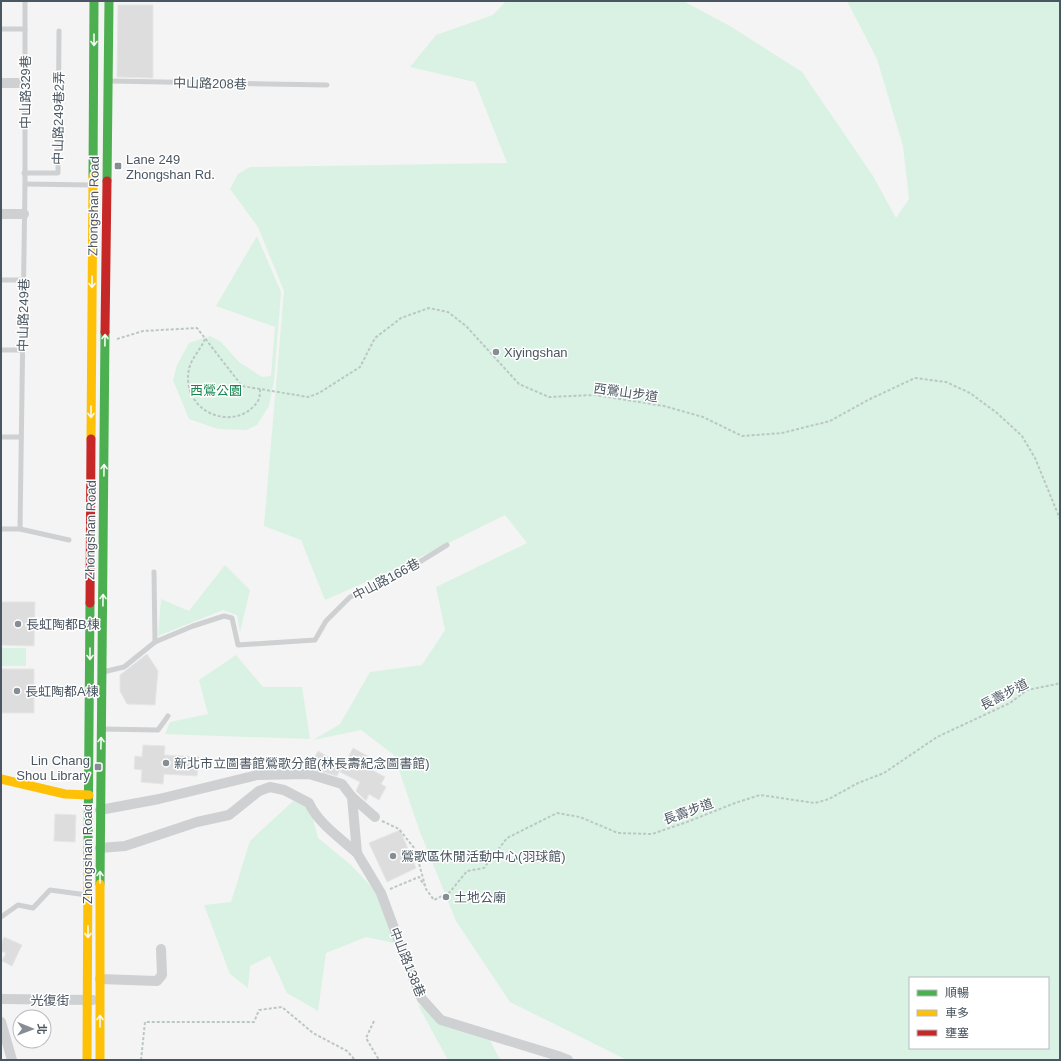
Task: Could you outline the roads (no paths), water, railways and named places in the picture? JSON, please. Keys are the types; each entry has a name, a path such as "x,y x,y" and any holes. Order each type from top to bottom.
{"street":[{"name":"Zhongshan Road","path":"87,1060 94,1"},
{"name":"Zhongshan Road","path":"100,1060 100,810 109,1"},
{"path":"1,83 25,83"},
{"path":"1,214 24,214"},
{"path":"90,564 103,564"},
{"path":"1,779 65,794 89,795 100,810 159,800 257,775 309,774 342,784 352,797 374,817"},
{"path":"100,848 125,846 197,822 229,815 259,791 270,787 284,790 309,803 325,824 357,853"},
{"name":"中山路138巷","path":"352,797 357,853 381,893 422,999 440,1020 568,1060"},
{"path":"100,979 157,981 162,975 161,949"},
{"name":"光復街","path":"1,999 100,1000"},
{"path":"1,1022 12,1060"}],"lane":[{"name":"中山路329巷","path":"25,1 25,184"},
{"path":"1,29 25,29"},
{"name":"中山路249巷2弄","path":"24,173 58,173 59,31"},
{"name":"中山路208巷","path":"93,80 327,85"},
{"path":"25,184 107,184"},
{"name":"中山路249巷","path":"20,529 25,184"},
{"path":"1,280 23,280"},
{"path":"1,350 22,350"},
{"path":"1,437 21,437"},
{"path":"1,529 20,529 69,540"},
{"path":"83,541 91,535"},
{"name":"中山路166巷","path":"90,671 102,672 124,667 154,642 193,626 224,616 232,618 238,645 315,640 326,621 350,597 400,574 447,545"},
{"path":"154,572 154,642"},
{"path":"89,729 158,730 168,716"},
{"path":"1,917 18,905 33,908 50,890 88,896"}],"place":[{"name":"Lane 249 Zhongshan Rd.","path":"118,166"},
{"name":"Xiyingshan","path":"496,352"},
{"name":"長虹陶都B棟","path":"18,624"},
{"name":"長虹陶都A棟","path":"17,691"},
{"name":"新北市立圖書館鶯歌分館(林長壽紀念圖書館)","path":"166,763"},
{"name":"Lin Chang Shou Library","path":"98,767"},
{"name":"鶯歌區休閒活動中心(羽球館)","path":"393,856"},
{"name":"土地公廟","path":"446,897"}],"park label":[{"name":"西鶯公園","path":"216,390"}]}
